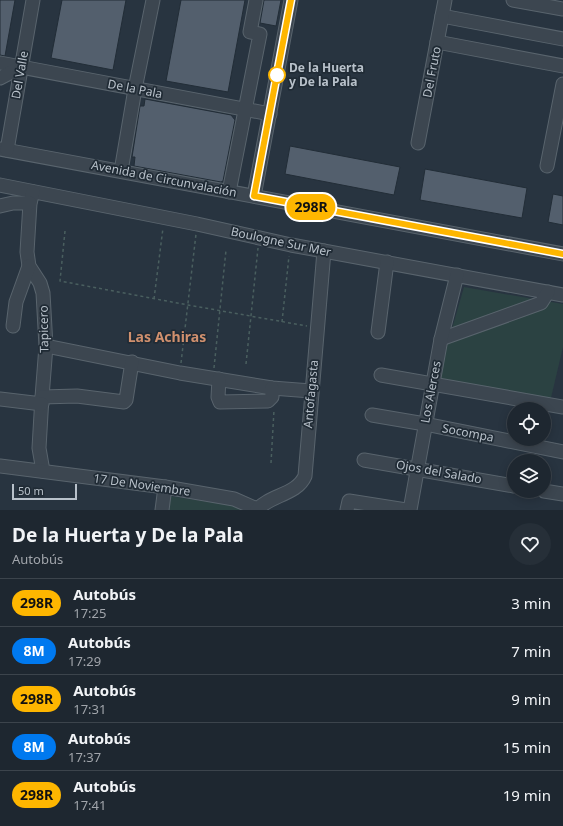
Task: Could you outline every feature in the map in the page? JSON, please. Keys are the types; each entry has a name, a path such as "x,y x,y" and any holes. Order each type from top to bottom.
{"street":[{"name":"Del Valle","path":"3,149 21,67 33,0"},
{"path":"121,171 135,89 153,0"},
{"path":"229,192 260,34 250,32 256,0"},
{"path":"254,196 291,0"},
{"name":"Del Fruto","path":"418,143 445,0"},
{"path":"513,0 563,9"},
{"path":"442,16 563,39"},
{"path":"438,42 563,66"},
{"name":"De la Pala","path":"0,63 270,114"},
{"path":"0,78 21,67"},
{"path":"547,166 559,131 563,84"},
{"name":"Avenida de Circunvalación","path":"3,149 563,254"},
{"name":"Boulogne Sur Mer","path":"0,185 31,197 165,218 291,245 563,295"},
{"path":"0,206 31,197"},
{"name":"Tapicero","path":"31,197 26,244 29,266 42,289 46,346 39,448 43,471"},
{"name":"Antofagasta","path":"257,509 266,502 298,487 303,482 305,476 324,251"},
{"path":"378,332 387,262"},
{"path":"13,326 16,302 29,266"},
{"name":"Los Alerces","path":"410,510 441,339 457,276"},
{"path":"441,339 541,303 548,292"},
{"path":"46,346 132,362 180,373 216,378 272,392 311,391"},
{"path":"0,400 42,401 77,396 124,402 126,400 132,362"},
{"path":"381,374 432,385 563,407"},
{"path":"216,378 220,402 268,401 272,392"},
{"name":"Socompa","path":"372,415 425,424 563,452"},
{"name":"Ojos del Salado","path":"364,460 507,485"},
{"name":"17 De Noviembre","path":"0,466 165,488 234,499 257,509"},
{"path":"162,510 165,488"},
{"path":"551,492 563,494"},
{"path":"348,505 406,510"}],"path":[{"path":"154,299 165,218"},
{"path":"180,373 197,224"},
{"path":"65,231 60,281 317,328"},
{"path":"246,364 260,238"},
{"path":"282,322 291,245"},
{"path":"216,378 220,311 226,250"},
{"path":"271,463 275,403 272,392"}],"green space":[{"path":"464,287 563,304 563,347 550,402 437,381"},
{"path":"169,496 236,506 250,510 167,510"}],"building":[{"path":"0,0 15,0 5,56 0,55"},
{"path":"62,0 126,0 113,70 51,58"},
{"path":"181,0 245,0 228,92 166,81"},
{"path":"264,0 281,0 276,26 260,23"},
{"path":"145,99 231,115 235,120 223,181 221,182 134,166 135,157 132,157 140,106 144,106"},
{"path":"290,146 400,167 394,195 285,174"},
{"path":"425,169 527,188 522,218 420,200"},
{"path":"553,194 563,196 563,225 548,222"}],"bus line":[{"name":"298R","path":"291,0 254,196 563,254"}],"place":[{"name":"De la Huerta y De la Pala","path":"277,75"}],"district":[{"name":"Las Achiras","path":"167,337"}]}
